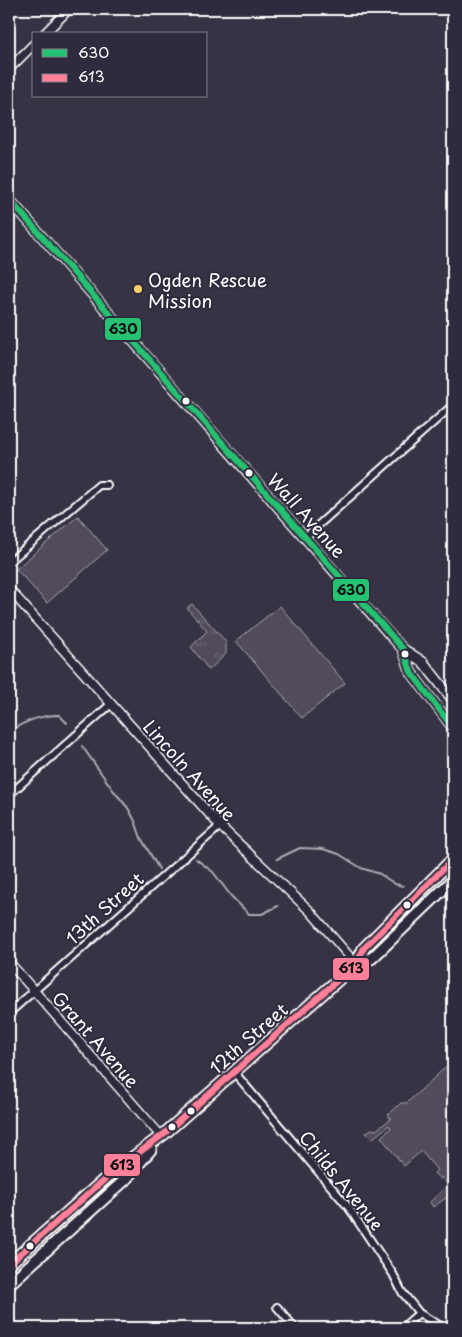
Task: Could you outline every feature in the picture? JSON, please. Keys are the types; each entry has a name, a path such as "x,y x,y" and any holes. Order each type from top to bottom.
{"main road":[{"name":"Wall Avenue","path":"9,199 390,636 404,649 423,662 453,700"},
{"name":"Wall Avenue","path":"404,649 411,672 453,728"},
{"name":"12th Street","path":"356,964 364,948 453,859"},
{"name":"12th Street","path":"9,1264 113,1172 161,1136 356,964 372,958 453,880"},
{"name":"12th Street","path":"9,1284 126,1179 161,1136"}],"street":[{"path":"46,32 69,9"},
{"path":"9,69 32,46"},
{"path":"305,537 453,405"},
{"path":"9,562 99,484 107,484"},
{"name":"Lincoln Avenue","path":"9,589 220,826 310,911 356,964"},
{"path":"9,795 111,704"},
{"name":"13th Street","path":"9,1013 220,826"},
{"name":"Grant Avenue","path":"9,962 161,1136"},
{"name":"Childs Avenue","path":"234,1072 349,1208 393,1274 402,1292 419,1313 444,1328"},
{"path":"277,1307 295,1328"},
{"path":"402,1328 419,1313"}],"green space":[{"path":"78,516 107,550 47,603 16,569"},
{"path":"192,604 226,642 226,654 209,670 191,647 207,631 187,608"},
{"path":"280,606 345,683 302,718 236,641"},
{"path":"453,1063 453,1193 433,1207 430,1202 448,1185 442,1177 440,1179 434,1173 437,1170 421,1151 404,1166 381,1137 391,1128 389,1125 372,1139 366,1133 371,1129 376,1130 392,1118 387,1116 401,1103 407,1103 449,1064 451,1066"}],"waterway":[{"path":"9,731 45,716 59,715 67,723"},
{"path":"82,746 128,808 141,838 159,869"},
{"path":"277,859 300,848 323,849 339,854 361,868 380,874 395,884 403,886"},
{"path":"196,859 213,872 231,896 249,914 262,914 278,906"}],"transit line":[{"name":"630","path":"9,199 403,649 411,672 453,728"},
{"name":"613","path":"9,1264 113,1172 164,1134 356,964 364,948 453,859"}],"place":[{"name":"Ogden Rescue Mission","path":"138,289"}]}
